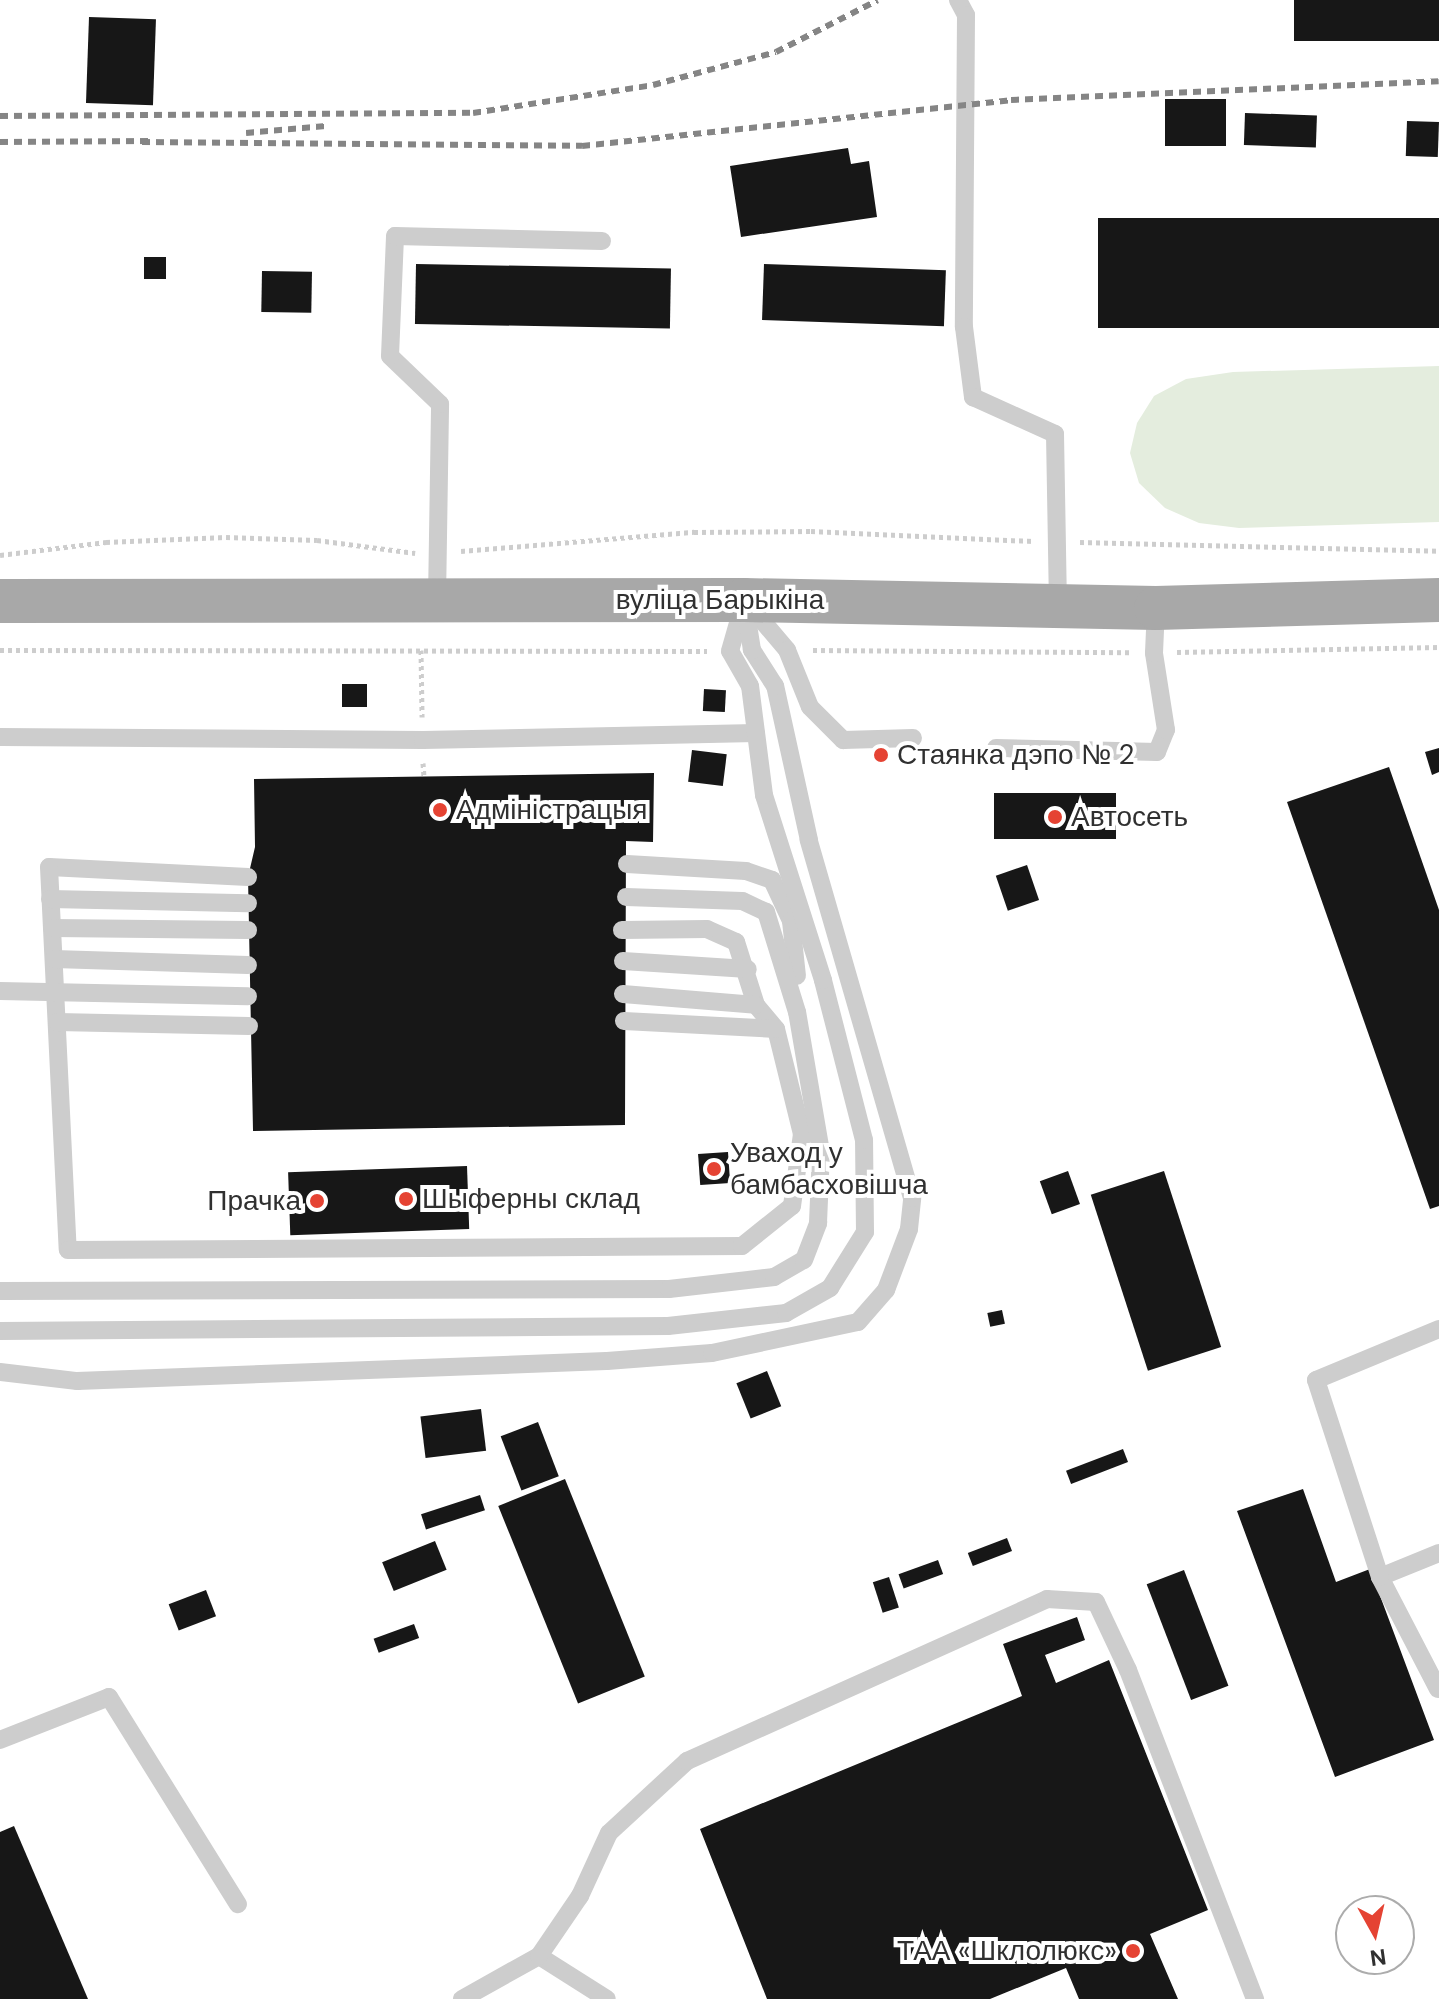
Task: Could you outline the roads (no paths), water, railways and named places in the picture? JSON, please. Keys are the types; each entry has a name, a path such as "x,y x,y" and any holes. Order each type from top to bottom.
{"main road":[{"name":"вуліца Барыкіна","path":"0,601 744,600 1058,603 1156,608 1439,600"}],"lane":[{"path":"958,0 966,15 964,327 973,397 1055,434 1060,541 1058,603"},
{"path":"437,600 440,404 390,356 395,236 602,241"},
{"path":"0,1331 668,1326 786,1313 830,1288 865,1232 864,1140 823,980 764,795 750,686 730,651 744,600"},
{"path":"744,600 787,650 810,707 843,740 913,738"},
{"path":"0,1372 77,1381 607,1361 712,1353 858,1322 886,1290 909,1229 912,1198 809,840 775,686 752,650 744,600"},
{"path":"996,748 1157,752 1166,730 1154,653 1156,608"},
{"path":"0,737 423,740 756,733"},
{"path":"0,1291 81,1294 669,1289 774,1277 804,1260 818,1223 821,1152 791,921 772,880 746,871 627,864"},
{"path":"248,877 49,867 68,1250 742,1246 792,1206 802,1134 776,1029 756,1005 748,969 736,942 707,929 622,930"},
{"path":"626,897 742,901 766,912 805,1047"},
{"path":"50,899 248,903"},
{"path":"52,928 248,930"},
{"path":"54,959 248,965"},
{"path":"623,961 748,969"},
{"path":"0,991 248,996"},
{"path":"623,994 756,1005"},
{"path":"624,1021 776,1029"},
{"path":"57,1022 249,1026"},
{"path":"1438,1689 1380,1577 1316,1380 1439,1329"},
{"path":"1380,1577 1439,1553"},
{"path":"462,1999 539,1956 580,1896 609,1833 687,1761 1047,1599 1096,1602 1128,1670 1255,1999"},
{"path":"0,1740 109,1697 238,1904"},
{"path":"539,1956 607,1999"}],"railway":[{"path":"0,116 473,113 653,85 776,52 878,0"},
{"path":"142,142 582,146 1011,100 1439,81"},
{"path":"246,133 326,126"},
{"path":"0,142 150,141"}],"place":[{"name":"Стаянка дэпо № 2","path":"881,755"},
{"name":"Адміністрацыя","path":"440,810"},
{"name":"Автосеть","path":"1055,817"},
{"name":"Уваход у бамбасховішча","path":"714,1169"},
{"name":"Шыферны склад","path":"406,1199"},
{"name":"Прачка","path":"317,1201"},
{"name":"ТАА «Шклолюкс»","path":"1133,1951"}]}
